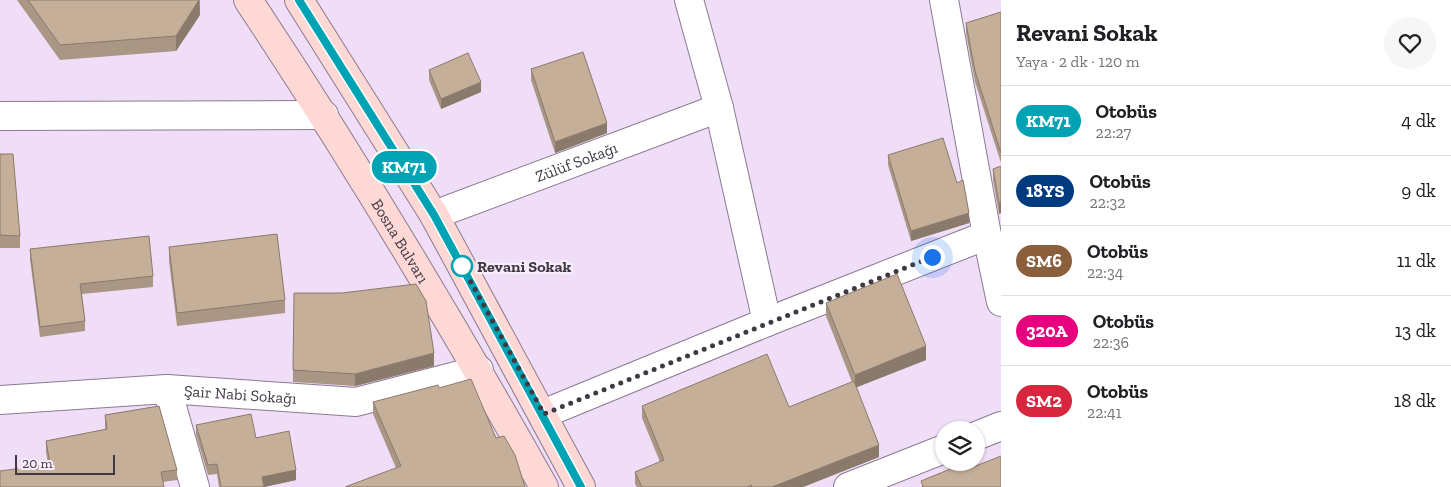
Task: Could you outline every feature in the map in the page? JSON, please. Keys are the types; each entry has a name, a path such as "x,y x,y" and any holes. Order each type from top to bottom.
{"main road":[{"name":"Bosna Bulvarı","path":"248,0 324,115 479,370 544,487"},
{"path":"299,0 434,215 544,414 582,487"}],"street":[{"path":"689,0 719,108 767,322"},
{"path":"944,0 1001,302"},
{"name":"Zülüf Sokağı","path":"434,215 719,108"},
{"path":"0,116 324,115"},
{"path":"544,414 767,322 987,235"},
{"name":"Şair Nabi Sokağı","path":"0,400 167,389 356,402 479,370"},
{"path":"167,389 195,487"},
{"path":"985,432 1001,426"},
{"path":"848,487 935,453"}],"building":[{"path":"28,0 199,0 176,36 60,45"},
{"path":"1001,12 1001,153 975,71 966,23"},
{"path":"583,52 607,123 555,142 531,69"},
{"path":"468,53 481,82 441,99 429,70"},
{"path":"943,138 957,183 963,180 969,213 911,231 888,155"},
{"path":"0,154 13,154 20,236 0,235"},
{"path":"1001,166 1001,203 999,203 993,169"},
{"path":"277,234 285,300 177,313 169,247"},
{"path":"149,236 153,276 80,284 85,321 40,327 30,249"},
{"path":"897,274 926,346 855,375 826,303"},
{"path":"416,284 426,301 434,353 355,374 293,370 294,293 342,293"},
{"path":"767,354 789,407 854,381 879,445 772,487 752,487 751,485 747,487 642,487 635,472 664,460 642,406"},
{"path":"471,379 496,438 504,436 515,455 525,487 345,487 401,466 373,402 438,385 439,388"},
{"path":"159,406 177,470 161,472 164,487 0,487 0,471 50,464 46,441 107,429 105,415"},
{"path":"251,414 256,438 289,431 296,470 262,477 264,487 221,487 217,464 208,465 196,425"},
{"path":"1001,456 1001,487 923,487 921,481 945,471 985,471 985,462"}],"bus line":[{"name":"KM71","path":"299,0 434,215 544,414 581,487"}],"place":[{"name":"Revani Sokak","path":"462,266"}],"route":[{"path":"462,266 544,414 767,322 932,257"}]}
